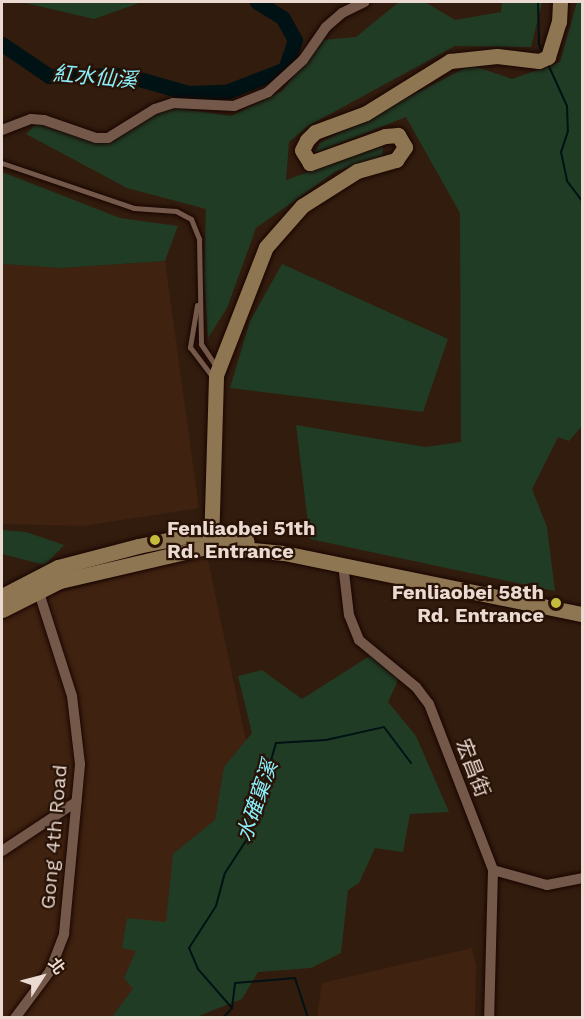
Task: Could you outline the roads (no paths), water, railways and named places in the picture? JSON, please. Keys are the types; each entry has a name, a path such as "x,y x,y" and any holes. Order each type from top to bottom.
{"street":[{"path":"2,130 31,119 44,120 96,138 108,138 155,108 173,103 234,106 268,92 303,60 326,27 342,13 365,2"},
{"path":"211,538 217,374 266,247 276,232 302,206 357,171 396,160 405,147 398,135 385,136 310,163 302,150 315,132 366,112 450,60 496,56 543,59 559,22 560,2"},
{"path":"2,596 37,584 101,569 211,538 582,614"},
{"name":"宏昌街","path":"343,564 349,615 359,640 416,687 429,704 494,870 489,1017"},
{"path":"2,610 37,584"},
{"name":"Gong 4th Road","path":"15,1017 50,971 64,934 80,764 72,696 37,584"},
{"path":"2,851 76,802"},
{"path":"494,870 547,885 582,878"}],"lane":[{"path":"2,163 134,208 176,211 191,219 199,239 201,344 217,374"},
{"path":"199,292 190,347 195,358 217,374"}],"waterway":[{"name":"紅水仙溪","path":"2,44 49,76 125,75 188,93 226,92 285,69 295,40 283,18 257,2"},
{"path":"538,2 539,44 542,52"},
{"path":"547,62 567,106 568,131 561,152 567,181 582,201"},
{"name":"水確窠溪","path":"232,1008 198,969 189,948 216,906 225,873 249,836 276,743 326,740 384,727 411,763"},
{"path":"232,1008 235,983 295,978 308,1018"},
{"name":"水確窠溪","path":"223,1018 232,1008"}],"place":[{"name":"Fenliaobei 51th Rd. Entrance","path":"155,540"},
{"name":"Fenliaobei 58th Rd. Entrance","path":"556,603"}]}
